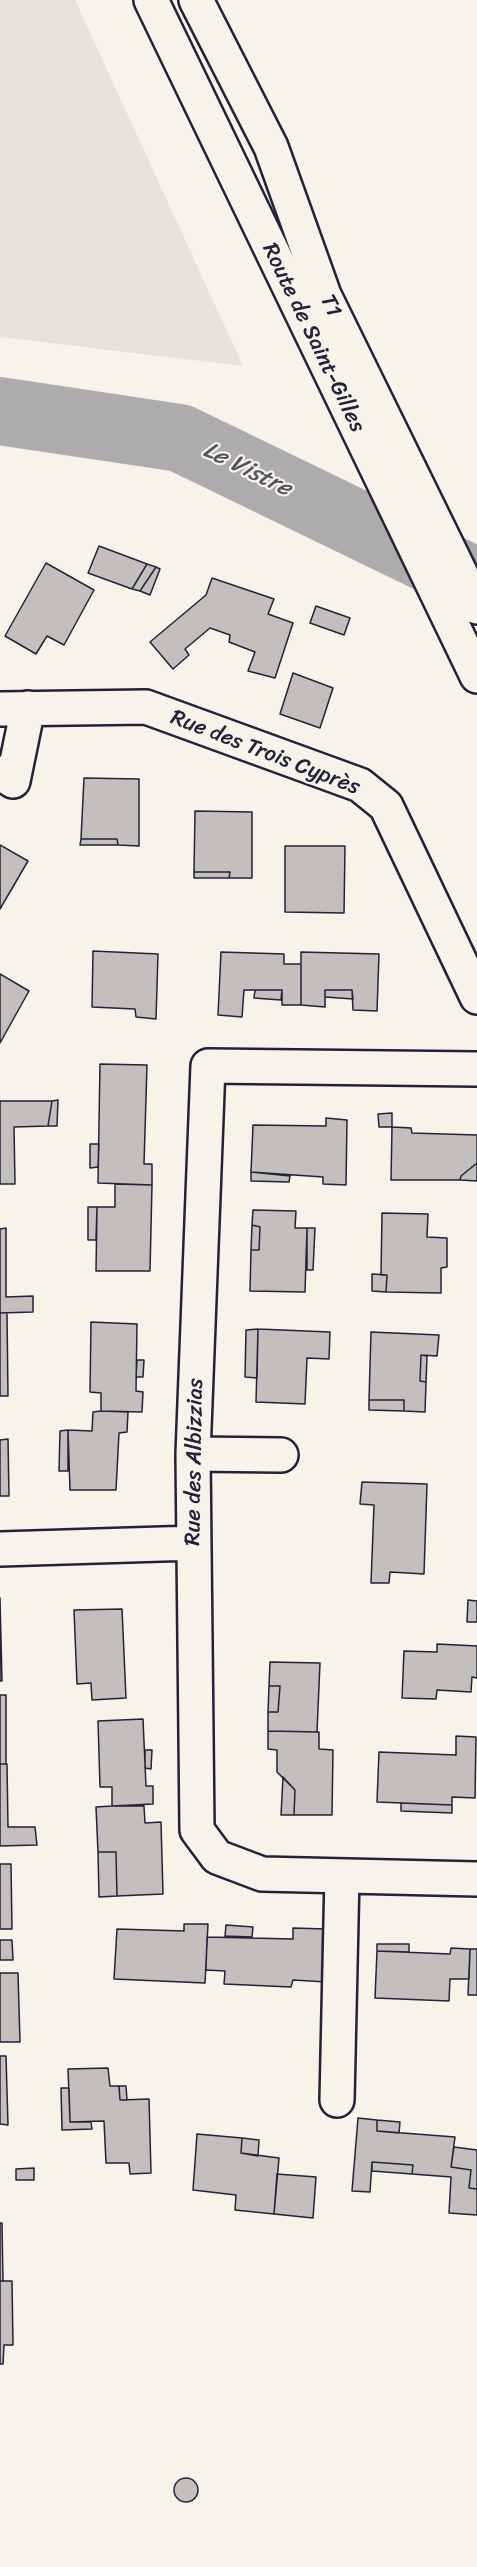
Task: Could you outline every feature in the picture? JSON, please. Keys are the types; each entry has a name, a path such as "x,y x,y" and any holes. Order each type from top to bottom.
{"street":[{"name":"Route de Saint-Gilles","path":"151,0 392,469 477,676"},
{"name":"T1","path":"196,0 271,147 324,295 392,469 477,607"},
{"name":"Rue des Trois Cyprès","path":"14,708 146,707 360,786 386,806 477,997"},
{"path":"0,773 13,781 14,708"},
{"name":"Rue des Albizzias","path":"477,1069 208,1066 193,1454 197,1830 217,1857 262,1874 477,1879"},
{"path":"193,1454 281,1455"},
{"path":"0,1549 194,1544"},
{"path":"337,2100 342,1876"}],"shaded area":[{"path":"0,0 75,0 243,366 0,337"}],"building":[{"path":"99,546 147,564 132,589 88,573"},
{"path":"46,563 94,590 64,645 47,636 36,654 5,636"},
{"path":"147,564 156,567 140,591 132,589"},
{"path":"156,567 160,569 150,595 140,591"},
{"path":"212,578 274,599 268,614 293,623 275,678 248,671 255,652 229,642 230,635 210,628 185,649 189,655 173,669 150,642 206,595"},
{"path":"316,606 350,618 344,635 310,623"},
{"path":"293,673 333,688 320,728 280,714"},
{"path":"84,778 139,779 139,846 118,845 117,839 81,839"},
{"path":"195,811 252,812 252,878 229,878 230,872 194,872"},
{"path":"81,839 117,839 118,845 80,845"},
{"path":"0,845 28,861 0,909"},
{"path":"285,846 345,846 344,913 285,912"},
{"path":"194,872 230,872 229,878 194,878"},
{"path":"93,951 158,954 156,1019 136,1017 135,1009 92,1007"},
{"path":"221,952 284,954 284,964 301,964 301,1005 282,1005 282,990 244,990 242,1017 218,1015"},
{"path":"301,952 379,954 377,1011 353,1010 352,990 325,990 325,1007 301,1005"},
{"path":"0,974 29,991 0,1043"},
{"path":"255,990 282,990 281,1000 254,998"},
{"path":"325,990 352,990 353,999 325,997"},
{"path":"100,1064 147,1065 144,1164 152,1164 152,1185 98,1183"},
{"path":"58,1100 57,1126 48,1126 52,1101"},
{"path":"0,1101 52,1101 48,1126 14,1127 15,1184 0,1184"},
{"path":"392,1113 392,1127 379,1127 378,1114"},
{"path":"326,1118 347,1120 346,1185 323,1184 323,1177 251,1172 253,1125 326,1126"},
{"path":"392,1127 411,1128 412,1133 477,1135 477,1163 461,1176 460,1180 391,1180"},
{"path":"90,1144 99,1144 98,1167 90,1168"},
{"path":"477,1163 477,1181 460,1180 461,1176"},
{"path":"251,1172 290,1176 289,1182 251,1181"},
{"path":"115,1184 152,1185 150,1271 96,1271 97,1207 115,1207"},
{"path":"88,1207 97,1207 96,1240 88,1240"},
{"path":"253,1210 296,1211 295,1228 307,1228 305,1292 250,1291 251,1250 259,1250 260,1227 252,1225"},
{"path":"382,1213 428,1214 427,1237 447,1238 447,1267 441,1268 441,1293 386,1292 387,1275 381,1275"},
{"path":"252,1225 260,1227 259,1250 251,1250"},
{"path":"6,1228 6,1297 33,1296 33,1312 0,1313 0,1229"},
{"path":"307,1228 315,1228 313,1270 307,1270"},
{"path":"372,1274 387,1275 386,1292 372,1291"},
{"path":"0,1313 7,1313 8,1396 0,1396"},
{"path":"91,1322 137,1324 136,1391 143,1392 142,1412 101,1411 101,1393 90,1392"},
{"path":"258,1329 257,1378 245,1377 246,1330"},
{"path":"258,1329 330,1332 329,1359 307,1358 305,1404 256,1402"},
{"path":"371,1332 439,1335 437,1356 421,1355 420,1381 426,1382 425,1412 404,1411 404,1400 369,1400"},
{"path":"421,1355 427,1356 426,1382 420,1381"},
{"path":"137,1360 144,1360 143,1377 136,1377"},
{"path":"369,1400 404,1400 404,1411 369,1410"},
{"path":"93,1412 128,1412 127,1432 119,1433 116,1490 70,1490 68,1430 92,1431"},
{"path":"68,1430 68,1471 59,1471 60,1431"},
{"path":"8,1439 9,1496 0,1496 0,1440"},
{"path":"362,1482 427,1484 424,1574 390,1572 389,1583 371,1583 374,1505 360,1504"},
{"path":"0,1598 2,1681 0,1681"},
{"path":"468,1600 477,1601 477,1622 467,1622"},
{"path":"122,1609 126,1698 92,1700 91,1683 77,1684 74,1610"},
{"path":"437,1644 477,1646 477,1678 472,1677 471,1692 437,1690 436,1699 402,1698 404,1651 437,1652"},
{"path":"270,1662 320,1663 317,1732 268,1731 268,1712 278,1712 280,1686 269,1686"},
{"path":"269,1686 280,1686 278,1712 268,1712"},
{"path":"0,1695 6,1695 6,1764 0,1764"},
{"path":"143,1719 146,1786 153,1786 153,1804 112,1806 112,1787 100,1787 98,1721"},
{"path":"268,1731 319,1732 319,1749 333,1750 332,1815 294,1815 295,1790 277,1772 277,1750 268,1749"},
{"path":"456,1736 476,1737 475,1798 452,1797 452,1805 377,1802 379,1752 456,1755"},
{"path":"145,1750 152,1750 151,1769 145,1768"},
{"path":"0,1764 7,1764 8,1827 35,1827 37,1845 0,1846"},
{"path":"283,1777 295,1790 294,1815 281,1815"},
{"path":"401,1803 452,1805 452,1813 401,1811"},
{"path":"144,1806 145,1823 161,1822 163,1894 117,1896 116,1852 98,1852 96,1807"},
{"path":"98,1852 116,1852 117,1896 99,1897"},
{"path":"0,1864 11,1864 12,1929 0,1929"},
{"path":"184,1924 208,1924 205,1983 114,1979 117,1929 184,1931"},
{"path":"226,1925 253,1927 252,1937 225,1936"},
{"path":"293,1928 326,1929 326,1982 293,1980 291,1987 224,1984 225,1971 206,1970 207,1937 293,1939"},
{"path":"0,1940 12,1940 13,1960 0,1960"},
{"path":"377,1944 409,1944 409,1952 377,1951"},
{"path":"451,1948 470,1949 469,1979 450,1979 449,2001 375,1998 377,1951 450,1954"},
{"path":"470,1949 477,1949 477,1995 468,1995"},
{"path":"0,1973 18,1973 20,2042 0,2042"},
{"path":"0,2056 6,2056 8,2125 0,2124"},
{"path":"108,2068 110,2086 119,2086 120,2100 149,2099 151,2173 130,2174 129,2163 106,2163 104,2121 70,2122 68,2069"},
{"path":"119,2086 126,2086 127,2100 120,2100"},
{"path":"61,2088 69,2088 70,2122 91,2122 92,2129 62,2130"},
{"path":"358,2118 377,2120 377,2131 455,2137 451,2167 471,2170 469,2188 477,2189 477,2215 449,2213 451,2177 412,2174 413,2165 372,2162 370,2192 352,2191"},
{"path":"377,2120 400,2122 399,2133 377,2131"},
{"path":"197,2134 242,2138 241,2153 279,2158 274,2214 235,2210 236,2195 193,2190"},
{"path":"242,2138 259,2140 258,2156 241,2153"},
{"path":"454,2147 477,2150 477,2189 469,2188 471,2170 451,2167"},
{"path":"372,2162 413,2165 412,2174 372,2171"},
{"path":"34,2168 34,2180 16,2180 16,2169"},
{"path":"277,2174 316,2177 313,2218 274,2214"},
{"path":"0,2223 2,2223 3,2281 0,2281"},
{"path":"0,2281 12,2281 13,2345 4,2345 3,2364 0,2364"},
{"path":"186,2478 191,2479 197,2485 197,2495 191,2501 186,2502 181,2501 175,2495 174,2490 175,2485 181,2479"}],"waterway":[{"name":"Le Vistre","path":"0,411 180,438 477,582"}]}
